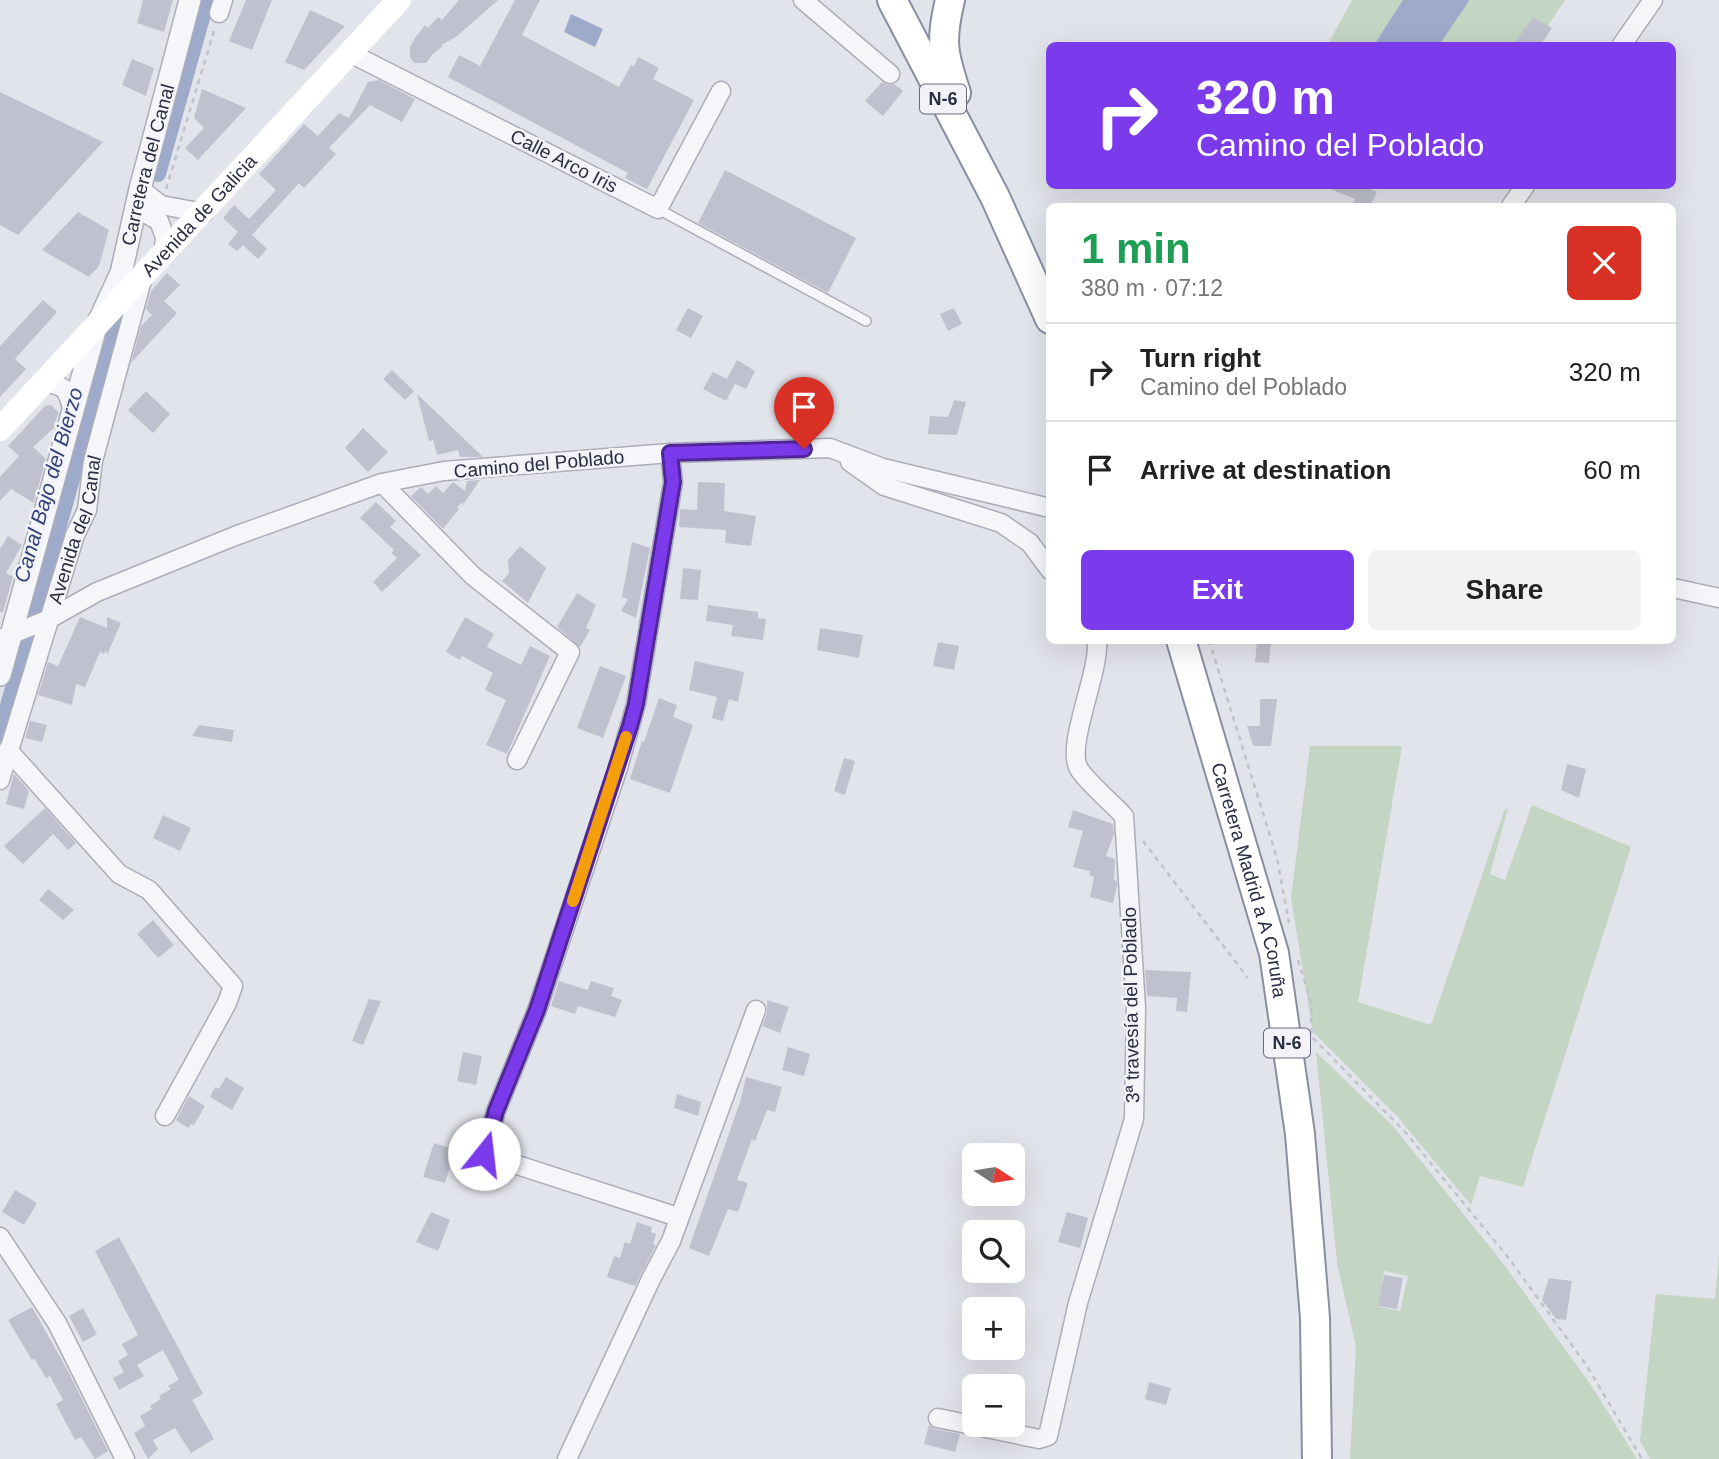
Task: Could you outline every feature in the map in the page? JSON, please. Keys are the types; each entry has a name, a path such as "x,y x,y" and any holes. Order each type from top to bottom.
{"highway":[{"name":"N-6","path":"892,0 995,197 1046,309"},
{"name":"N-6","path":"950,0 943,31 944,58 995,197"},
{"name":"Carretera Madrid a A Coruña","path":"1182,644 1274,953 1300,1134 1315,1318 1317,1459"}],"main road":[{"name":"Avenida de Galicia","path":"0,429 204,213 399,0"}],"street":[{"name":"Carretera del Canal","path":"104,319 121,273 140,189 190,0"},
{"path":"803,0 890,74"},
{"path":"1624,42 1653,0"},
{"name":"Calle Arco Iris","path":"350,53 658,209"},
{"path":"658,209 721,91"},
{"path":"140,189 161,205 204,213"},
{"path":"134,214 141,211 159,221 165,237 163,256"},
{"name":"Avenida del Canal","path":"0,780 75,535 87,510 93,461 139,281"},
{"name":"Avenida del Canal","path":"0,675 6,637 73,411 104,319"},
{"path":"44,383 57,384 67,391 73,411"},
{"path":"830,448 884,486 1001,523 1030,543 1046,565"},
{"name":"Camino del Poblado","path":"6,637 49,619 97,592 235,536 382,483 444,471 670,453 830,448 883,468 1046,507"},
{"path":"670,453 673,482 636,704 618,768 537,1010 496,1111 484,1154 678,1217"},
{"path":"382,483 473,576 570,652 517,760"},
{"path":"1676,589 1719,597"},
{"path":"1097,644 1096,663 1075,750 1078,768 1124,816"},
{"path":"8,750 119,874 149,890 233,986 227,1003 165,1116"},
{"name":"3ª travesía del Poblado","path":"938,1418 1039,1439 1048,1436 1078,1303 1134,1119 1136,1008 1124,816"},
{"path":"567,1459 671,1241 757,1010"},
{"path":"0,1237 57,1323 125,1459"}],"lane":[{"path":"658,209 866,321"}],"path":[{"path":"161,205 221,6"},
{"path":"1210,644 1277,858 1291,932"},
{"path":"1124,816 1248,978"},
{"path":"1296,952 1311,1002 1313,1038 1406,1133 1507,1256 1587,1366 1642,1459"}],"green space":[{"path":"1352,0 1565,0 1537,42 1329,42"},
{"path":"1310,746 1402,746 1358,1002 1431,1025 1504,811 1508,808 1490,874 1505,880 1532,805 1631,847 1523,1187 1480,1176 1471,1205 1396,1115 1313,1032 1291,898"},
{"path":"1316,1052 1393,1126 1502,1262 1591,1385 1637,1459 1350,1459 1356,1347 1337,1263","holes":["1384,1271 1408,1276 1400,1311 1379,1307"]},
{"path":"1719,1254 1719,1459 1650,1459 1640,1441 1656,1294 1715,1299"}],"water":[{"path":"1403,0 1469,1 1441,42 1376,42"},
{"path":"571,14 603,29 595,47 564,32"}],"building":[{"path":"143,0 173,0 164,32 137,23"},
{"path":"246,0 272,0 252,50 229,41"},
{"path":"459,0 498,0 456,37 441,45 443,46 426,63 414,63 410,57 410,47 415,38 425,25 428,28 438,17 442,20"},
{"path":"515,0 540,0 522,35 619,87 638,57 659,68 653,79 694,100 647,189 625,178 628,173 448,77 459,55 480,66"},
{"path":"310,10 345,26 304,70 285,62"},
{"path":"1533,17 1552,28 1543,42 1515,42"},
{"path":"132,59 154,68 146,96 122,85"},
{"path":"379,80 415,99 402,122 370,105 329,148 336,154 304,188 299,183 252,235 267,249 258,259 243,245 237,251 228,244 238,232 223,218 234,205 249,219 276,190 259,174 304,124 318,136 339,113 349,118 368,82"},
{"path":"882,82 887,85 894,84 903,91 883,116 865,101"},
{"path":"202,89 246,108 198,160 185,148 204,128 194,118"},
{"path":"0,92 103,142 18,235 0,225"},
{"path":"725,170 856,238 828,293 698,223"},
{"path":"1330,189 1370,189 1377,192 1372,203 1353,203 1355,199"},
{"path":"78,212 109,230 99,266 89,277 42,250"},
{"path":"167,273 180,285 164,301 177,313 131,363 141,326 152,315 146,309 151,291"},
{"path":"43,300 57,312 15,359 26,369 0,397 0,346"},
{"path":"688,308 703,316 691,338 676,330"},
{"path":"954,308 962,324 948,331 940,314"},
{"path":"737,360 755,371 746,389 731,382 735,384 726,401 703,389 713,372 727,379"},
{"path":"392,370 414,391 405,400 383,379"},
{"path":"146,391 170,414 153,433 128,410"},
{"path":"417,394 483,457 460,457 458,450 437,455 433,440 429,441"},
{"path":"954,400 966,402 957,435 928,434 930,416 948,417"},
{"path":"51,405 59,413 55,427 33,447 46,459 34,503 11,489 0,501 0,477 19,456 8,446 45,406"},
{"path":"363,428 388,452 368,472 345,448"},
{"path":"480,480 443,529 411,496 421,487 428,494 436,486 443,493 453,482 465,491 467,481"},
{"path":"698,482 725,483 724,511 756,516 751,546 725,543 726,530 679,527 680,509 697,510"},
{"path":"376,502 396,521 390,527 421,555 382,592 373,582 397,558 391,553 394,550 360,518"},
{"path":"8,536 22,545 6,573 13,577 3,612 0,612 0,549"},
{"path":"632,542 650,548 636,618 621,611 628,599 622,597"},
{"path":"520,546 546,568 528,603 502,581 509,573 508,560"},
{"path":"683,568 701,570 698,600 680,599"},
{"path":"577,593 596,605 586,628 590,630 580,647 557,627"},
{"path":"708,605 758,612 758,618 766,619 763,640 731,636 733,625 706,621"},
{"path":"80,617 107,628 107,617 121,623 107,655 106,650 104,654 100,652 85,687 76,684 72,705 38,695 48,662 58,666"},
{"path":"465,617 494,634 487,647 521,665 530,646 550,656 507,754 486,745 506,700 485,690 493,673 462,656 460,660 446,652"},
{"path":"820,628 863,635 859,658 817,650"},
{"path":"938,642 959,646 954,670 933,666"},
{"path":"1257,644 1271,644 1269,663 1255,662"},
{"path":"695,661 744,672 738,702 729,699 723,721 712,718 717,697 689,690"},
{"path":"600,666 626,676 603,738 577,728"},
{"path":"659,698 677,705 673,717 693,725 670,793 630,779"},
{"path":"1260,699 1277,699 1271,746 1253,746 1247,726 1260,726"},
{"path":"30,721 47,725 42,742 25,738"},
{"path":"199,725 234,730 232,742 192,736"},
{"path":"844,758 855,761 845,795 834,791"},
{"path":"1567,764 1586,769 1579,798 1561,790"},
{"path":"14,774 29,791 24,809 6,804"},
{"path":"45,808 76,843 68,850 53,834 23,864 4,846"},
{"path":"1073,810 1113,824 1114,834 1106,856 1115,859 1114,880 1117,881 1117,886 1113,903 1090,897 1094,877 1089,875 1090,871 1073,867 1083,831 1068,827"},
{"path":"163,815 191,828 180,851 153,838"},
{"path":"48,889 74,910 63,920 39,900"},
{"path":"153,920 174,945 158,958 137,934"},
{"path":"1145,970 1191,972 1187,1012 1176,1011 1177,998 1147,996"},
{"path":"559,981 588,990 591,981 614,988 611,996 622,1000 615,1017 578,1006 575,1014 551,1006"},
{"path":"369,999 381,1001 363,1045 352,1041"},
{"path":"767,1000 789,1007 780,1033 762,1026 767,1013"},
{"path":"788,1047 810,1054 804,1076 782,1070"},
{"path":"463,1052 482,1056 476,1085 457,1081"},
{"path":"226,1077 244,1088 232,1110 210,1097 215,1087 219,1089"},
{"path":"746,1077 782,1087 775,1112 767,1110 755,1141 752,1139 737,1180 748,1183 738,1212 728,1209 709,1256 689,1248 740,1102"},
{"path":"677,1094 701,1102 698,1116 674,1108"},
{"path":"189,1096 205,1106 194,1125 191,1124 188,1128 176,1120"},
{"path":"434,1143 455,1150 445,1183 423,1177"},
{"path":"15,1190 37,1203 24,1225 2,1212"},
{"path":"431,1212 450,1220 438,1251 416,1242"},
{"path":"1067,1212 1088,1218 1080,1248 1058,1242"},
{"path":"637,1222 652,1227 651,1232 656,1234 653,1244 656,1245 635,1286 607,1277 614,1256 620,1258 625,1242 630,1244"},
{"path":"119,1237 203,1394 192,1400 214,1439 191,1453 175,1428 153,1440 158,1449 148,1459 134,1433 145,1426 140,1416 152,1409 150,1406 161,1399 159,1396 171,1389 168,1386 179,1380 163,1350 137,1365 144,1376 119,1390 113,1378 124,1372 118,1361 128,1355 122,1344 138,1335 95,1251"},
{"path":"1384,1275 1403,1278 1397,1309 1378,1306"},
{"path":"1549,1278 1572,1281 1566,1320 1556,1319 1542,1300"},
{"path":"32,1307 108,1451 95,1459 81,1437 75,1440 56,1404 63,1400 50,1376 46,1378 34,1358 32,1360 8,1320"},
{"path":"83,1308 97,1334 83,1342 69,1316"},
{"path":"1149,1382 1171,1388 1166,1405 1145,1399"},
{"path":"929,1425 960,1434 955,1452 924,1444"}],"waterway":[{"name":"Canal Bajo del Bierzo","path":"158,174 207,0"},
{"name":"Canal Bajo del Bierzo","path":"0,734 122,302"}],"slow traffic":[{"path":"573,901 626,737"}],"route":[{"path":"484,1154 496,1111 537,1010 618,768 636,704 673,482 670,453 804,449"}]}
